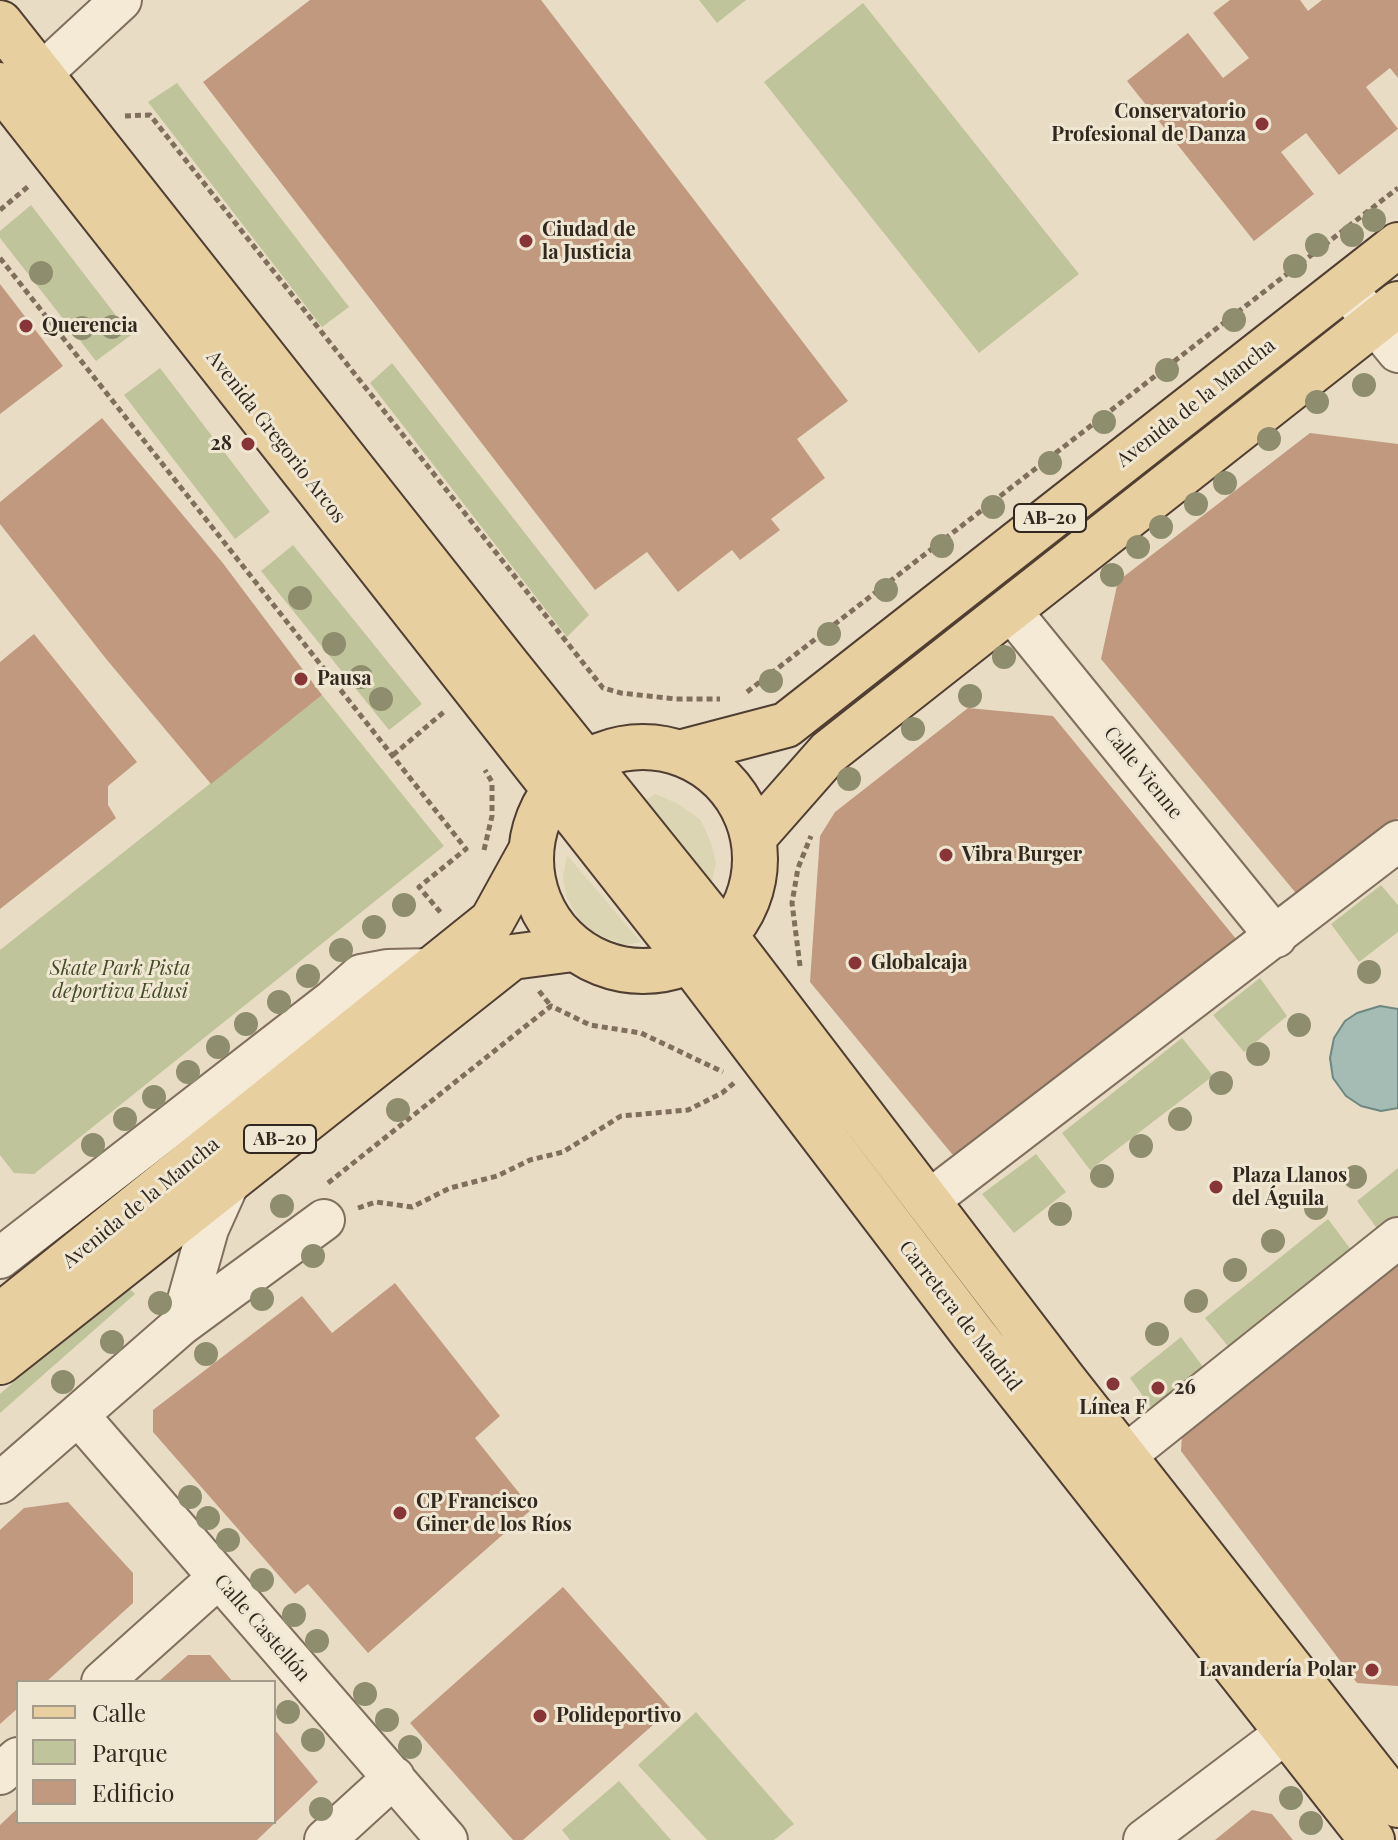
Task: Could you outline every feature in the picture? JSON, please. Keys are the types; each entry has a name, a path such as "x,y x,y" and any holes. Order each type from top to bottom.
{"main road":[{"name":"Avenida Gregorio Arcos","path":"0,23 20,80 552,790"},
{"name":"Avenida Gregorio Arcos","path":"0,57 585,761"},
{"name":"Avenida de la Mancha","path":"0,1316 492,921 529,854 535,820 552,790 585,761 633,746 683,752 786,725 1398,245"},
{"name":"AB-20","path":"755,836 829,752 1017,604 1390,326"},
{"name":"Avenida de la Mancha","path":"529,854 539,907 573,949 609,968 650,973 691,963 726,937 753,890 755,836 730,785 683,752"},
{"path":"585,761 726,937 1064,1380 1396,1798"},
{"name":"Carretera de Madrid","path":"552,790 691,963 974,1335 1372,1840"},
{"path":"512,957 573,949"},
{"name":"Avenida de la Mancha","path":"0,1362 512,957"}],"street":[{"path":"20,80 121,0"},
{"path":"1345,287 1390,326"},
{"path":"995,562 1017,604"},
{"name":"Calle Vienne","path":"1017,604 1276,937"},
{"path":"944,1189 1398,841"},
{"name":"Avenida de la Mancha","path":"1,1255 361,975 388,970 432,969"},
{"name":"Avenida de la Mancha","path":"181,1325 208,1229 231,1178"},
{"path":"0,1483 181,1325 324,1220"},
{"path":"1141,1443 1398,1238"},
{"name":"Calle Castellón","path":"78,1415 447,1840"},
{"path":"104,1680 218,1578"},
{"path":"1144,1840 1287,1732"},
{"path":"0,1774 16,1760"},
{"path":"325,1840 394,1777"}],"path":[{"path":"120,118 133,114 150,115 603,688 676,699 723,700"},
{"path":"20,173 39,197"},
{"path":"0,210 29,186"},
{"path":"0,258 466,849 419,887 466,942"},
{"path":"435,699 453,723"},
{"path":"478,758 492,782 492,816 483,855"},
{"path":"512,957 551,1006"},
{"path":"324,1220 376,1202 412,1207 450,1188 497,1176 530,1160 563,1152 621,1116 688,1110 722,1093 737,1080"}],"shaded area":[{"path":"656,794 701,820 716,862 711,885 645,800"},
{"path":"567,855 641,942 625,945 598,935 580,921 566,896 563,877"}],"green space":[{"path":"699,0 746,0 717,23"},
{"path":"863,3 1079,274 979,353 764,82"},
{"path":"177,83 349,307 322,327 148,102"},
{"path":"31,205 131,335 96,361 0,238 0,231"},
{"path":"392,363 589,615 567,637 370,383"},
{"path":"160,368 270,512 235,539 124,395"},
{"path":"293,545 422,704 389,730 261,571"},
{"name":"Skate Park Pista deportiva Edusi","path":"322,695 444,846 34,1174 14,1173 0,1155 0,950"},
{"path":"1381,885 1398,905 1398,932 1359,962 1331,924"},
{"path":"1260,978 1287,1016 1244,1052 1213,1015"},
{"path":"1182,1038 1213,1076 1090,1170 1062,1133"},
{"path":"1036,1154 1066,1192 1014,1233 982,1194"},
{"path":"1398,1168 1398,1228 1384,1238 1357,1201"},
{"path":"1328,1219 1358,1259 1235,1355 1205,1318"},
{"path":"125,1284 135,1294 0,1413 0,1394"},
{"path":"1181,1337 1209,1375 1157,1416 1130,1378"},
{"path":"696,1712 794,1824 774,1840 707,1840 638,1765"},
{"path":"619,1781 671,1840 570,1840 562,1830"}],"water":[{"path":"1380,1006 1398,1009 1398,1108 1381,1111 1361,1106 1346,1096 1333,1078 1330,1058 1334,1038 1345,1021 1357,1013"}],"building":[{"name":"Ciudad de la Justicia","path":"310,0 541,0 848,401 797,439 825,478 771,519 780,530 740,560 732,550 678,592 647,552 595,590 203,82"},
{"name":"Conservatorio Profesional de Danza","path":"1230,0 1300,0 1308,11 1322,0 1398,0 1398,78 1390,68 1366,87 1398,129 1339,175 1306,133 1281,152 1314,194 1254,241 1127,81 1188,33 1223,78 1249,58 1213,13"},
{"path":"0,284 63,366 0,414"},
{"path":"102,418 222,562 322,695 211,784 107,660 0,524 0,502"},
{"path":"1310,433 1398,444 1398,818 1300,898 1101,659 1118,581"},
{"path":"34,634 137,762 108,786 108,805 116,818 0,909 0,662"},
{"path":"968,708 1053,716 1237,940 965,1156 952,1154 810,982 820,836 835,812"},
{"path":"1398,1266 1398,1686 1357,1683 1181,1451 1182,1435"},
{"path":"395,1283 500,1416 475,1438 532,1509 368,1653 308,1584 295,1594 153,1432 153,1410 302,1296 332,1333"},
{"path":"68,1502 133,1573 133,1603 48,1680 16,1680 16,1710 0,1724 0,1530 24,1508"},
{"name":"Polideportivo","path":"563,1587 671,1709 523,1840 513,1840 410,1723"},
{"path":"188,1655 210,1655 231,1680 160,1680"},
{"path":"276,1731 318,1782 276,1822"},
{"path":"16,1810 16,1824 274,1824 257,1840 0,1840 0,1825"},
{"path":"1252,1810 1272,1814 1293,1840 1215,1840"}],"place":[{"name":"Conservatorio Profesional de Danza","path":"1262,124"},
{"name":"Ciudad de la Justicia","path":"526,241"},
{"name":"Querencia","path":"26,326"},
{"name":"28","path":"248,444"},
{"name":"Pausa","path":"301,679"},
{"name":"Vibra Burger","path":"946,855"},
{"name":"Globalcaja","path":"855,963"},
{"name":"Plaza Llanos del Águila","path":"1216,1187"},
{"name":"Línea F","path":"1113,1384"},
{"name":"26","path":"1158,1388"},
{"name":"CP Francisco Giner de los Ríos","path":"400,1513"},
{"name":"Lavandería Polar","path":"1372,1670"},
{"name":"Polideportivo","path":"540,1716"}]}
